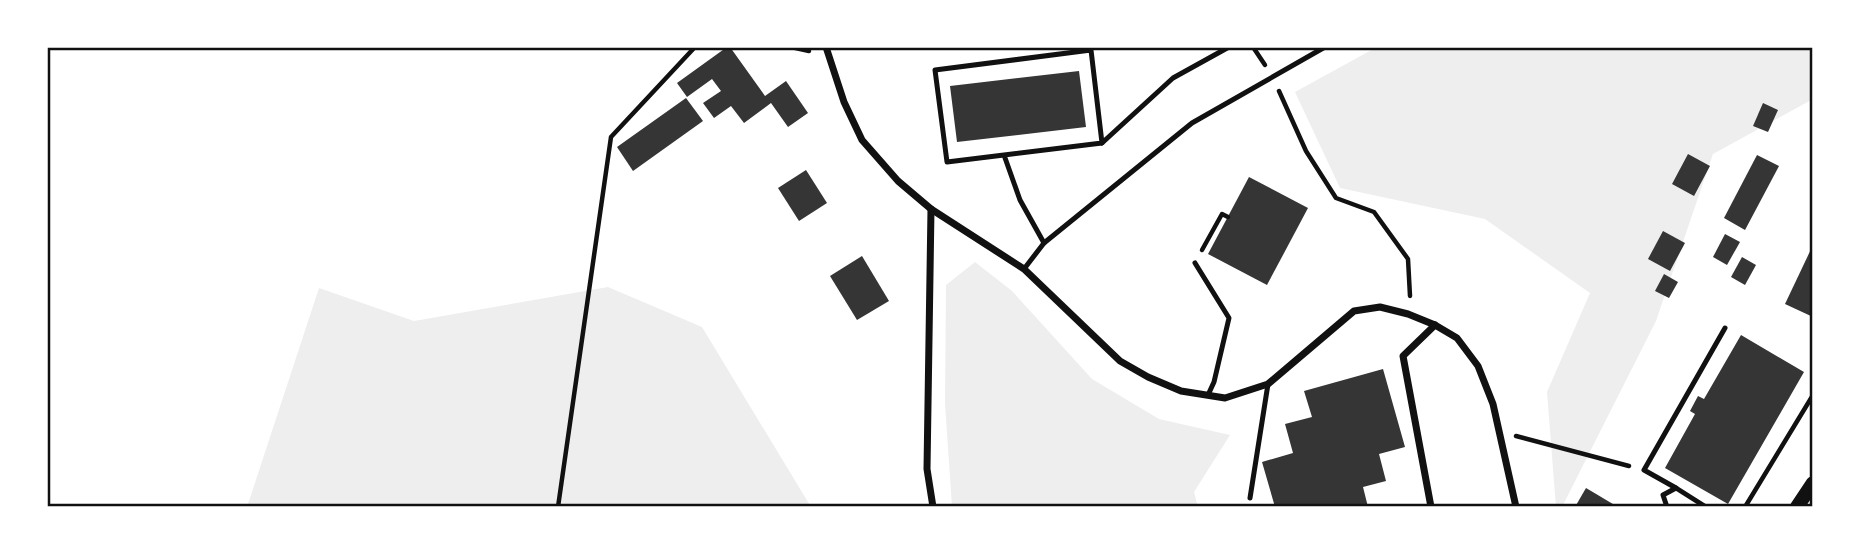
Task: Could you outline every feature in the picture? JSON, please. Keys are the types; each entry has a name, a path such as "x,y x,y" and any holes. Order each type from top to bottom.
{"main road":[{"path":"1797,507 1812,485"}],"street":[{"path":"826,47 844,102 862,140 898,181 930,209 1024,269 1119,362 1148,377 1181,391 1225,398 1268,384 1354,311 1380,307 1408,314 1457,338 1479,366 1493,404 1517,507"},
{"path":"930,209 927,469 933,507"},
{"path":"1432,507 1403,356 1435,325"}],"lane":[{"path":"1102,143 1091,50 935,70 947,162 1102,143 1173,78 1229,47"},
{"path":"1024,269 1044,243 1192,122 1325,47"},
{"path":"1004,155 1020,200 1044,243"},
{"path":"1195,263 1229,318 1214,382 1208,396"},
{"path":"1706,507 1644,470 1726,328"},
{"path":"1250,498 1268,384"},
{"path":"1667,507 1663,495 1676,488"}],"path":[{"path":"558,507 611,136 695,47"},
{"path":"1272,77 1306,151 1336,198 1374,212 1408,259 1408,314"},
{"path":"1195,263 1222,214 1228,217"},
{"path":"1745,507 1813,395"},
{"path":"1510,434 1644,470"}],"shaded area":[{"path":"1377,47 1813,47 1813,99 1713,154 1656,321 1562,507 1556,507 1547,392 1590,293 1485,219 1340,188 1295,92"},
{"path":"975,262 1012,291 1092,379 1159,419 1230,435 1194,492 1198,507 952,507 945,403 946,285"},
{"path":"608,287 702,327 811,507 247,507 319,288 414,321"}],"building":[{"path":"730,47 765,96 786,81 808,113 788,127 771,103 744,123 731,106 714,118 703,103 721,91 712,79 687,97 677,83"},
{"path":"1079,71 1086,127 957,142 950,86"},
{"path":"686,98 703,121 633,171 617,147"},
{"path":"1763,103 1778,110 1768,132 1753,126"},
{"path":"1688,154 1710,166 1694,196 1672,184"},
{"path":"1757,155 1779,166 1745,230 1724,218"},
{"path":"806,170 827,203 799,221 778,188"},
{"path":"1249,177 1308,208 1267,285 1208,254"},
{"path":"1663,231 1685,243 1670,271 1648,259"},
{"path":"1725,234 1740,242 1727,265 1713,257"},
{"path":"1813,245 1813,317 1785,304"},
{"path":"862,256 889,301 857,320 830,276"},
{"path":"1742,257 1756,265 1745,285 1731,277"},
{"path":"1664,274 1678,282 1669,298 1655,291"},
{"path":"1741,335 1804,372 1728,504 1665,468 1695,414 1690,411 1698,396 1704,399"},
{"path":"1383,369 1405,447 1379,454 1386,481 1363,487 1368,507 1275,507 1262,462 1293,453 1285,424 1312,417 1304,391"},
{"path":"1586,488 1618,507 1575,507"}]}
